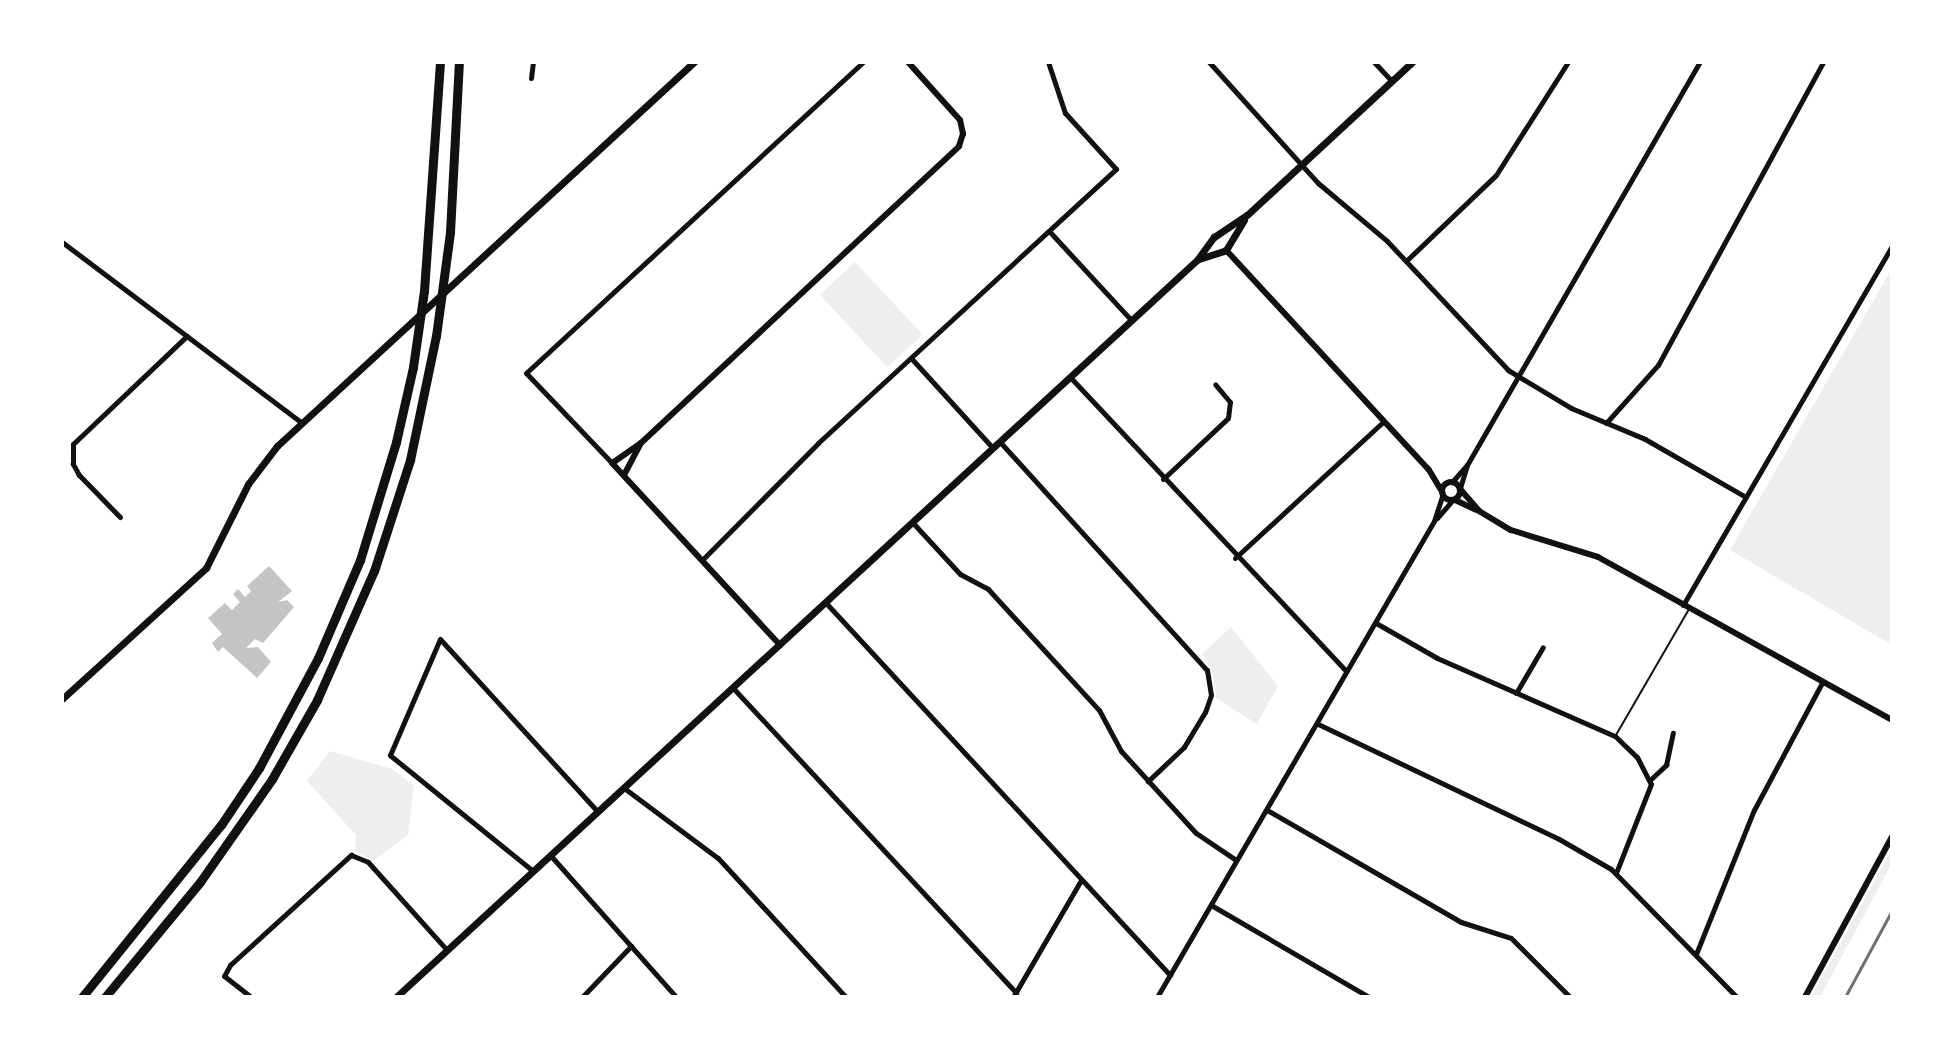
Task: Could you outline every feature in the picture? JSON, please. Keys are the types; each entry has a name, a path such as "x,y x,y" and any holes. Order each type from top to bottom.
{"highway":[{"path":"82,997 221,825 259,768 318,658 360,560 396,442 413,367 424,291 440,62"},
{"path":"105,997 200,882 272,779 340,654 374,571 410,460 436,336 450,232 459,62"}],"main road":[{"path":"62,699 206,568 255,472 302,423 694,62"},
{"path":"396,997 1197,260 1216,237 1247,215 1412,62"},
{"path":"1197,260 1224,249 1247,215"},
{"path":"1216,237 1224,249"},
{"path":"1216,237 1224,249"}],"street":[{"path":"531,78 533,62"},
{"path":"780,645 526,373 863,62"},
{"path":"612,463 641,443 959,146 963,134 960,120 908,62"},
{"path":"702,560 911,358 1116,169 1065,113 1048,62"},
{"path":"1209,62 1302,164 1406,261 1518,377 1606,423 1645,439 1746,497"},
{"path":"1374,62 1392,81"},
{"path":"1406,261 1496,175 1568,62"},
{"path":"1157,997 1434,521 1442,493 1467,465 1700,62"},
{"path":"1606,423 1658,365 1823,62"},
{"path":"1049,231 1131,320"},
{"path":"62,242 302,423"},
{"path":"1686,607 1746,497 1892,246"},
{"path":"1224,249 1429,470 1442,493 1518,533 1598,557 1892,720"},
{"path":"120,517 79,475 73,464 73,444 187,336"},
{"path":"911,358 993,448"},
{"path":"1070,377 1235,558 1346,671"},
{"path":"1163,479 1228,418 1230,402 1215,384"},
{"path":"1235,558 1384,421"},
{"path":"1000,442 1207,670 1211,695 1205,712 1184,747 1148,781"},
{"path":"624,475 641,443"},
{"path":"1434,521 1461,489 1467,465"},
{"path":"1429,470 1461,489 1479,511"},
{"path":"913,523 960,574 988,589 1107,720 1121,751 1203,839 1236,860"},
{"path":"826,603 1170,975"},
{"path":"1376,623 1437,658 1615,736 1651,779"},
{"path":"534,872 390,755 440,639 598,812"},
{"path":"1516,693 1543,647"},
{"path":"1696,954 1754,810 1823,681"},
{"path":"733,688 1014,995 1081,880"},
{"path":"1317,724 1559,839 1616,873 1737,997"},
{"path":"1616,873 1651,779 1666,765 1673,733"},
{"path":"624,788 718,858 846,997"},
{"path":"1267,810 1452,917 1511,938 1570,997"},
{"path":"1805,997 1892,837"},
{"path":"251,997 224,976 230,965 351,855 364,859 447,950"},
{"path":"551,856 676,997"},
{"path":"1211,905 1369,997"},
{"path":"582,997 631,946"}],"lane":[{"path":"1615,736 1686,607"}],"shaded area":[{"path":"855,262 923,334 887,367 820,295"},
{"path":"1892,268 1892,645 1730,550"},
{"path":"1231,627 1278,686 1257,724 1216,698 1213,674 1202,654"},
{"path":"330,751 392,769 414,785 408,835 373,861 355,850 356,835 307,781"},
{"path":"1892,849 1892,863 1820,997 1811,997"}],"building":[{"path":"269,566 292,591 278,602 287,600 294,607 263,643 255,639 246,648 258,647 271,662 257,678 223,647 218,652 212,643 222,634 208,618 225,603 232,610 240,602 233,594 238,589 245,597 251,591 247,586"}],"railway":[{"path":"1845,997 1892,910"}]}
